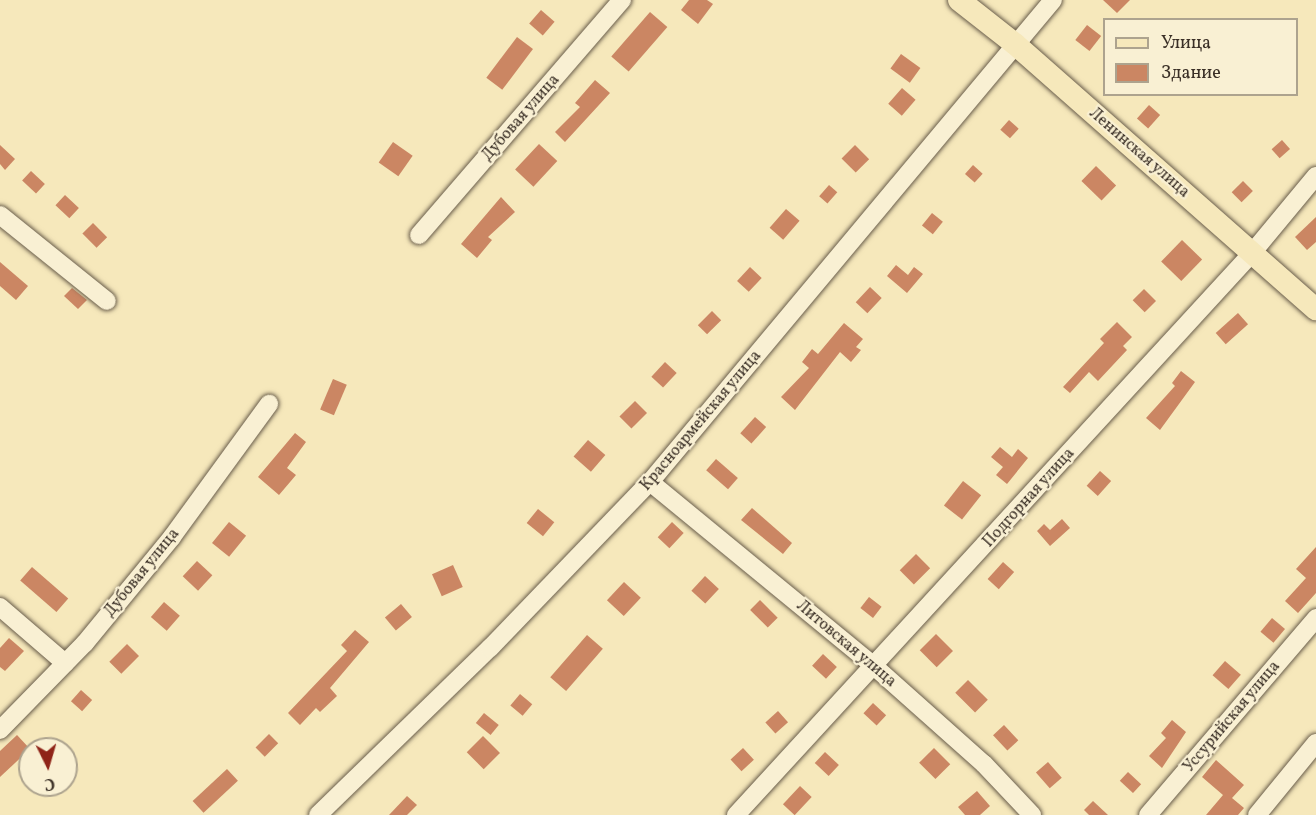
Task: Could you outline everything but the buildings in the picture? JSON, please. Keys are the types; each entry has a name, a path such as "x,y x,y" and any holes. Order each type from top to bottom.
{"main road":[{"name":"Ленинская улица","path":"959,0 1016,44 1316,309"}],"street":[{"name":"Дубовая улица","path":"419,235 622,0"},
{"name":"Красноармейская улица","path":"318,815 490,648 650,482 1053,0"},
{"name":"Подгорная улица","path":"736,815 875,667 1252,253 1316,176"},
{"path":"0,215 107,301"},
{"name":"Дубовая улица","path":"0,730 65,663 172,537 269,404"},
{"name":"Литовская улица","path":"650,482 875,667 984,764 1032,815"},
{"path":"0,607 65,663"},
{"name":"Уссурийская улица","path":"1148,815 1316,618"},
{"path":"1257,815 1316,743"}]}
